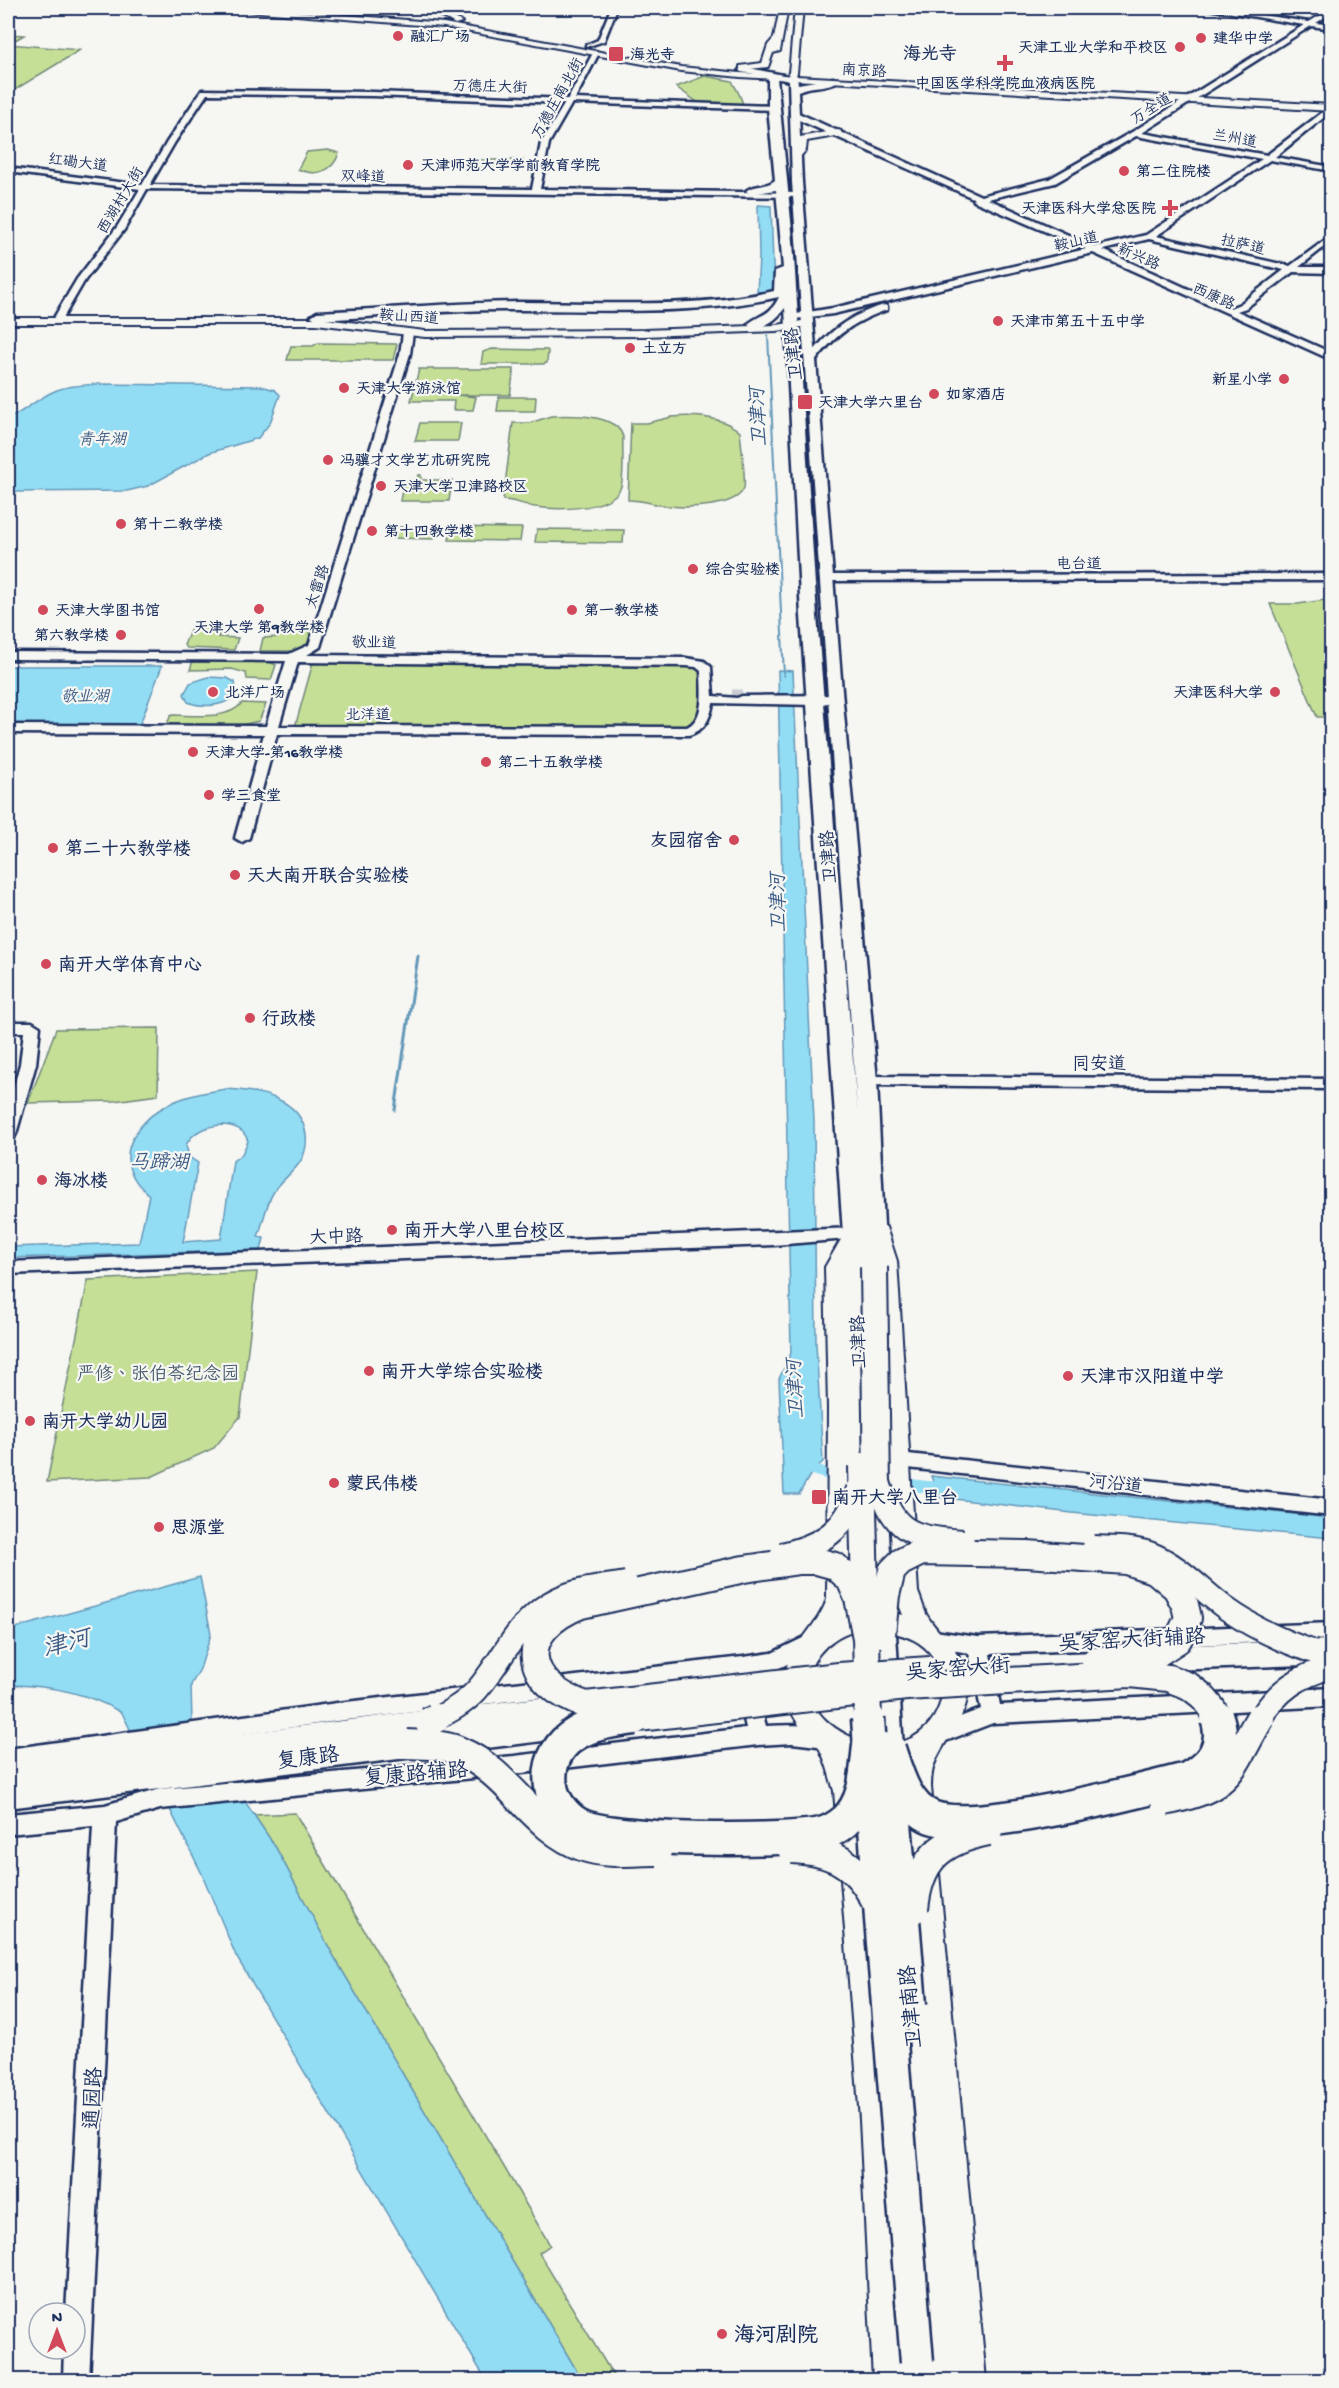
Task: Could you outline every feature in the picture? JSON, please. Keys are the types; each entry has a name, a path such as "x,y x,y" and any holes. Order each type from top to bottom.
{"highway":[{"path":"742,72 781,75"},
{"name":"卫津路","path":"781,75 792,91 796,156 799,321 795,364 822,698 854,1234 864,1266 884,1464 874,1636"},
{"name":"卫津路","path":"781,75 773,108 782,189 789,289 812,361 826,579 822,698 866,1081 871,1203 864,1266"},
{"path":"792,91 805,84 835,79"},
{"path":"751,193 773,188 782,189"},
{"path":"317,316 421,312 485,306 696,305 750,300 780,293 782,269 788,259"},
{"path":"754,324 765,322 774,316 789,289"},
{"path":"874,1636 892,1572 901,1562 921,1552 1027,1554 1126,1561 1156,1571 1171,1583 1185,1605 1188,1618 1178,1640 1158,1653 1123,1667"},
{"path":"874,1636 850,1579 833,1566 812,1560 785,1563 591,1602 558,1615 547,1624 535,1648 536,1664 541,1677 550,1689 598,1713 562,1745 549,1768 547,1784 553,1801 562,1815 579,1826 599,1832 711,1838 803,1837 822,1834 847,1820 861,1799 867,1776 879,1747"},
{"name":"卫津南路","path":"874,1636 879,1747 881,1919 930,2374"},
{"name":"吴家窑大街","path":"598,1713 1123,1667 1327,1659"},
{"path":"879,1747 907,1797 925,1814 947,1822 978,1820 1070,1805 1131,1793 1200,1774 1211,1764 1221,1741 1221,1729 1212,1708 1200,1693 1187,1684 1123,1667"},
{"name":"复康路","path":"8,1776 429,1722 598,1713"},
{"name":"复康路","path":"8,1795 407,1744 598,1713"},
{"name":"卫津南路","path":"879,1747 910,2005 930,2374"}],"main road":[{"path":"236,8 381,20 415,15 460,22"},
{"path":"300,8 415,15 726,68 764,80 781,75"},
{"path":"781,75 779,38 784,8"},
{"path":"781,75 799,8"},
{"path":"361,12 388,10"},
{"path":"415,15 436,24 681,69 742,72"},
{"path":"726,68 753,68 765,65 772,45 779,38"},
{"name":"南京路","path":"781,75 1190,99 1330,110"},
{"name":"南京路","path":"1190,99 1330,110"},
{"path":"796,156 802,150 803,139 838,133"},
{"name":"鞍山西道","path":"8,315 58,318 316,321 408,333 644,333 799,321"},
{"name":"鞍山西道","path":"8,321 58,318 317,316 418,329 620,328 672,324 754,324 799,321"},
{"path":"871,1203 887,1261 884,1464 887,1509 896,1522 911,1533 937,1540 1132,1548 1153,1554 1238,1616 1271,1637 1327,1659"},
{"path":"854,1234 835,1267 839,1408 839,1599 833,1617 811,1643 799,1663 796,1686 802,1709 826,1738 837,1758 847,1791 874,2120 930,2374"},
{"path":"884,1464 902,1508 906,1592 917,1620 945,1656 954,1678 956,1701 949,1720 922,1757 918,1787 952,2193 930,2374"},
{"path":"429,1722 460,1706 474,1692 526,1624 543,1607 555,1600 571,1593 796,1552 819,1543 837,1530 849,1516 855,1502 884,1464"},
{"path":"811,1643 831,1629 854,1620 880,1619 905,1626 934,1641"},
{"path":"910,2005 916,1883 923,1868 939,1848 951,1840 967,1835 1113,1810 1203,1791 1219,1784 1231,1771 1265,1710 1282,1688 1327,1659"},
{"path":"826,1738 856,1752 878,1755 910,1750 938,1735"},
{"path":"407,1744 443,1747 461,1752 496,1776 554,1831 587,1848 622,1851 810,1849 831,1854 848,1862 862,1876 872,1894 881,1919"}],"street":[{"path":"588,46 602,41 614,8"},
{"path":"880,8 928,8"},
{"path":"1205,8 1332,27"},
{"name":"万全道","path":"977,199 1052,181 1134,134 1332,10"},
{"name":"万德庄南北街","path":"536,190 545,143 596,53"},
{"name":"万德庄大街","path":"205,92 373,94 773,108"},
{"name":"西湖村大街","path":"58,318 81,279 120,228 192,108 205,92"},
{"name":"鞍山道","path":"799,321 890,305 1152,238 1270,158 1330,110"},
{"path":"793,114 838,133 1093,254"},
{"name":"兰州道","path":"1134,134 1332,169"},
{"path":"827,135 843,139 977,199"},
{"name":"红磡大道","path":"8,168 144,186"},
{"name":"双峰道","path":"144,186 751,193"},
{"path":"782,189 797,189"},
{"path":"782,189 797,189"},
{"path":"1228,311 1243,306 1332,237"},
{"name":"拉萨道","path":"1152,238 1293,269 1332,270"},
{"name":"鞍山道","path":"799,321 1093,254"},
{"name":"新兴路","path":"1093,254 1332,357"},
{"name":"西康路","path":"1093,254 1332,363"},
{"path":"812,361 833,332 852,321 890,305"},
{"name":"太雷路","path":"294,656 314,647 405,354 408,333"},
{"name":"电台道","path":"826,579 1332,577"},
{"name":"敬业道","path":"8,655 294,656 694,662 706,667 705,697"},
{"path":"242,838 294,656"},
{"path":"705,697 822,698"},
{"name":"北洋道","path":"8,729 689,731 701,725 705,718 705,697"},
{"path":"8,1027 33,1027 28,1064 8,1134"},
{"name":"同安道","path":"866,1081 1332,1084"},
{"name":"大中路","path":"8,1268 854,1234"},
{"name":"河沿道","path":"884,1464 1332,1508"},
{"name":"吴家窑大街辅路","path":"934,1641 978,1646 1332,1631"},
{"path":"8,1758 337,1712 743,1666 775,1661 811,1643"},
{"path":"978,1646 992,1714"},
{"path":"743,1666 758,1736"},
{"path":"938,1735 992,1714 1332,1697"},
{"name":"复康路辅路","path":"8,1824 105,1815 160,1799 514,1764 758,1736 792,1734 826,1738"},
{"name":"通园路","path":"76,2380 105,1815"}],"green space":[{"path":"8,34 24,35 8,44"},
{"path":"8,44 80,50 8,94"},
{"path":"705,76 732,81 743,105 700,104 676,87"},
{"path":"328,150 339,153 333,165 328,169 311,173 298,169 307,152"},
{"path":"477,160 523,160 521,168 475,168"},
{"path":"318,343 397,344 393,360 287,360 291,346 313,346"},
{"path":"492,349 547,350 547,363 481,364 483,352"},
{"path":"419,369 514,369 510,395 457,395 476,397 473,410 453,410 454,401 411,401"},
{"path":"499,397 536,397 535,411 497,411"},
{"path":"551,416 592,417 612,423 619,429 623,437 622,485 614,496 605,502 593,505 555,509 503,500 513,423 530,423"},
{"path":"672,417 708,418 725,423 740,432 744,488 739,495 722,503 687,507 628,500 631,423 647,423"},
{"path":"420,423 461,423 458,441 415,441"},
{"path":"418,475 421,475 421,480 452,480 449,501 400,501 404,480 417,480"},
{"path":"395,527 437,527 434,539 392,538"},
{"path":"452,527 522,528 520,541 449,540"},
{"path":"537,529 624,530 623,543 535,542"},
{"path":"1331,599 1331,717 1317,717 1270,604 1298,604"},
{"path":"193,624 223,625 218,637 238,638 234,650 187,648 184,645"},
{"path":"312,625 307,649 260,651 263,638 279,637 283,626"},
{"path":"314,659 694,665 702,673 700,716 683,728 295,727"},
{"path":"193,660 267,661 276,665 271,680 247,679 246,673 232,669 190,670"},
{"path":"242,703 266,704 259,721 236,726 166,726 171,715 219,715 236,709"},
{"path":"159,1028 158,1095 114,1101 28,1103 56,1029"},
{"name":"严修、张伯苓纪念园","path":"257,1272 240,1417 214,1448 151,1477 47,1482 88,1280"},
{"path":"295,1813 550,2245 539,2253 616,2380 582,2380 333,1955 276,1848 254,1815"}],"water":[{"path":"758,205 771,206 774,292 757,292"},
{"name":"青年湖","path":"99,384 261,386 275,390 280,395 270,423 258,438 209,453 148,486 127,491 8,492 8,419 57,390 72,386"},
{"name":"敬业湖","path":"8,666 162,666 140,724 8,724"},
{"path":"778,670 793,671 814,1122 816,1344 823,1462 813,1470 799,1494 784,1494 779,1379 791,1353"},
{"path":"208,677 227,678 235,682 232,697 227,701 211,705 188,702 184,694 190,683"},
{"name":"马蹄湖","path":"226,1089 264,1094 287,1104 296,1112 306,1135 302,1159 276,1189 268,1203 258,1237 264,1238 261,1250 8,1258 8,1247 139,1243 149,1195 135,1180 129,1167 130,1145 135,1135 150,1117 169,1104 190,1096","holes":["223,1125 235,1127 248,1141 242,1154 233,1161 221,1239 183,1242 198,1163 189,1157 186,1145 202,1130"]},
{"path":"931,1476 1331,1518 1331,1538 1072,1513 929,1496 936,1489"},
{"name":"津河","path":"200,1577 211,1634 200,1669 191,1685 192,1722 276,1848 333,1955 582,2380 486,2380 236,1956 202,1874 122,1713 95,1700 67,1691 38,1686 8,1685 8,1630"}],"waterway":[{"name":"卫津河","path":"768,335 784,676"},
{"path":"395,1110 418,956"},
{"path":"813,1470 832,1475"},
{"path":"894,1483 953,1490"}],"tunnel":[{"path":"732,695 742,695"}],"place":[{"name":"融汇广场","path":"398,36"},
{"name":"建华中学","path":"1201,38"},
{"name":"天津工业大学和平校区","path":"1180,47"},
{"name":"海光寺","path":"616,54"},
{"name":"中国医学科学院血液病医院","path":"1005,63"},
{"name":"天津师范大学学前教育学院","path":"408,165"},
{"name":"第二住院楼","path":"1124,171"},
{"name":"天津医科大学总医院","path":"1170,208"},
{"name":"天津市第五十五中学","path":"998,321"},
{"name":"土立方","path":"630,348"},
{"name":"新星小学","path":"1284,379"},
{"name":"天津大学游泳馆","path":"344,388"},
{"name":"如家酒店","path":"934,394"},
{"name":"天津大学六里台","path":"805,402"},
{"name":"冯骥才文学艺术研究院","path":"328,460"},
{"name":"天津大学卫津路校区","path":"381,486"},
{"name":"第十二教学楼","path":"121,524"},
{"name":"第十四教学楼","path":"372,531"},
{"name":"综合实验楼","path":"693,569"},
{"name":"天津大学 第9教学楼","path":"259,609"},
{"name":"天津大学图书馆","path":"43,610"},
{"name":"第一教学楼","path":"572,610"},
{"name":"第六教学楼","path":"121,635"},
{"name":"北洋广场","path":"213,692"},
{"name":"天津医科大学","path":"1275,692"},
{"name":"天津大学-第16教学楼","path":"193,752"},
{"name":"第二十五教学楼","path":"486,762"},
{"name":"学三食堂","path":"209,795"},
{"name":"友园宿舍","path":"734,840"},
{"name":"第二十六教学楼","path":"53,848"},
{"name":"天大南开联合实验楼","path":"235,875"},
{"name":"南开大学体育中心","path":"46,964"},
{"name":"行政楼","path":"250,1018"},
{"name":"海冰楼","path":"42,1180"},
{"name":"南开大学八里台校区","path":"392,1230"},
{"name":"南开大学综合实验楼","path":"369,1371"},
{"name":"天津市汉阳道中学","path":"1068,1376"},
{"name":"南开大学幼儿园","path":"30,1421"},
{"name":"蒙民伟楼","path":"334,1483"},
{"name":"南开大学八里台","path":"819,1497"},
{"name":"思源堂","path":"159,1527"},
{"name":"海河剧院","path":"722,2334"}],"district":[{"name":"海光寺","path":"930,53"}]}
